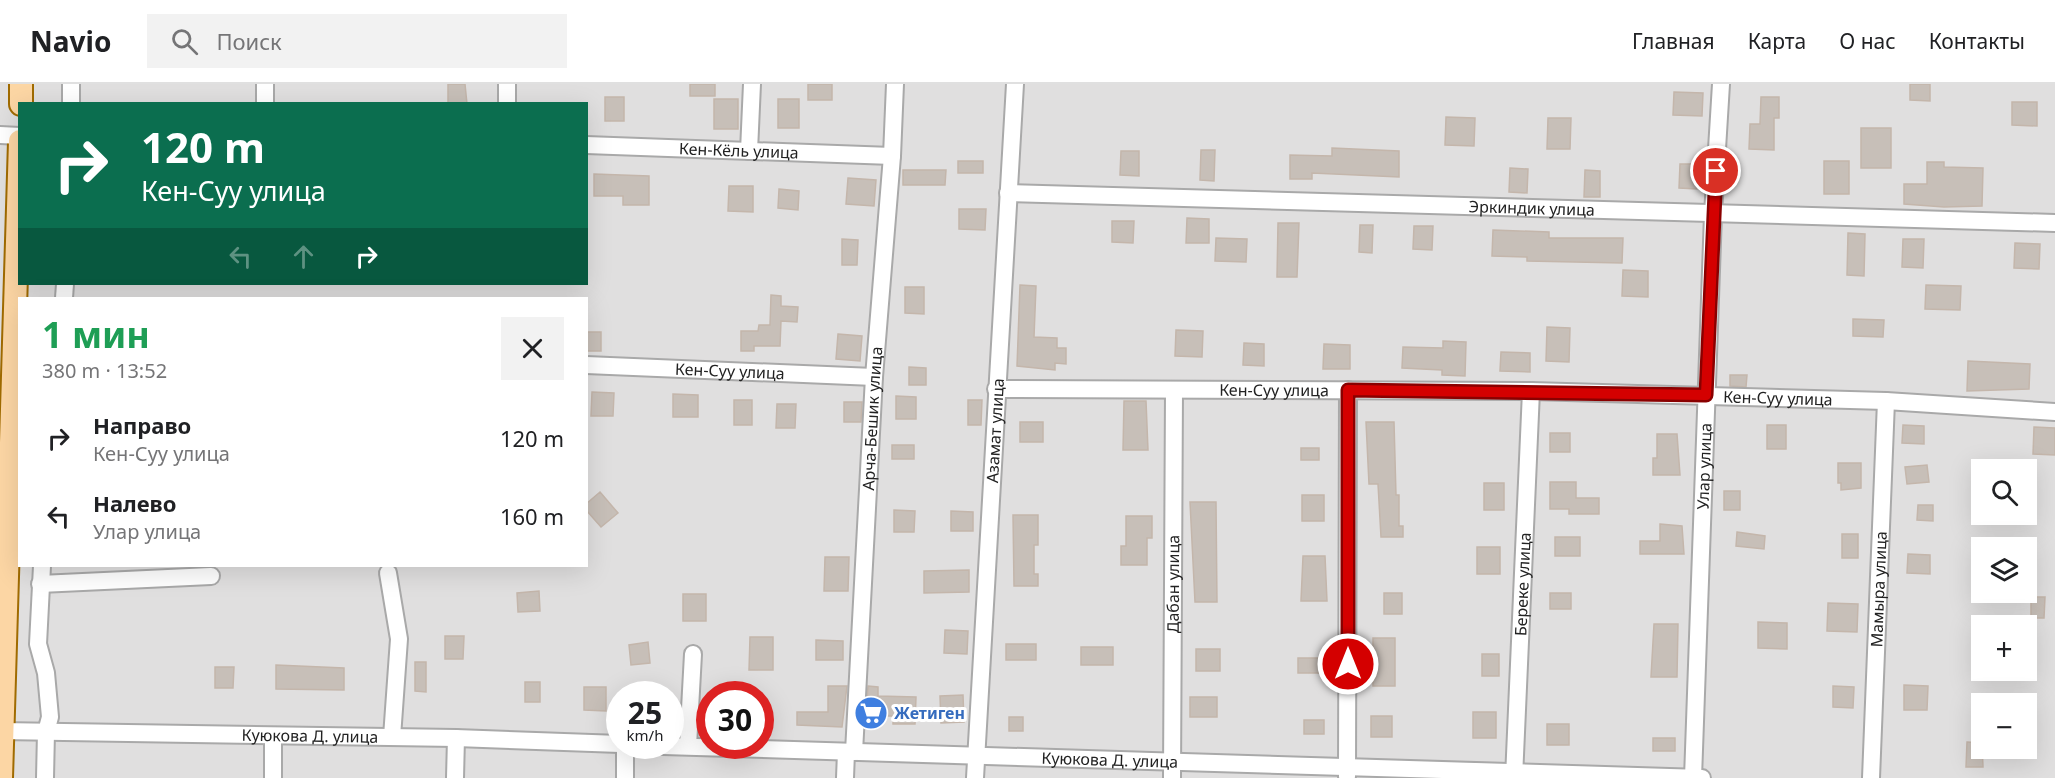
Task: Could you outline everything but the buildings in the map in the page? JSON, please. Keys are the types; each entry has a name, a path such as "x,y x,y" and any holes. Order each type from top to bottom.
{"main road":[{"path":"21,84 21,102"},
{"path":"1,778 10,357 18,184"}],"street":[{"path":"71,84 71,102"},
{"path":"265,84 265,102"},
{"path":"507,84 507,102"},
{"path":"749,151 752,84"},
{"name":"Арча-Бешик улица","path":"845,778 850,752 874,377 892,156 895,84"},
{"name":"Азамат улица","path":"975,778 1015,84"},
{"name":"Улар улица","path":"1693,778 1713,214 1722,84"},
{"path":"0,135 18,136"},
{"name":"Кен-Кёль улица","path":"588,146 892,156"},
{"name":"Эркиндик улица","path":"1008,193 2055,223"},
{"name":"Кен-Суу улица","path":"588,365 874,377"},
{"name":"Кен-Суу улица","path":"996,389 1531,391 1886,401 2055,412"},
{"path":"1347,772 1348,390"},
{"name":"Дабан улица","path":"1172,770 1174,391"},
{"name":"Береке улица","path":"1514,775 1531,391"},
{"name":"Мамыра улица","path":"1871,778 1886,401"},
{"path":"42,567 38,644 46,673 50,717 46,732 45,778"},
{"path":"388,573 399,639 392,737"},
{"path":"40,584 211,576"},
{"path":"688,746 693,654"},
{"name":"Куюкова Д. улица","path":"1,731 456,738 606,743"},
{"path":"273,736 273,778"},
{"path":"455,778 456,738"},
{"name":"Куюкова Д. улица","path":"684,746 976,757 1172,770 1702,778"},
{"path":"625,759 625,778"}],"shaded area":[{"path":"0,84 2055,84 2055,778 0,778"}],"place":[{"name":"Жетиген","path":"871,713"}],"route":[{"path":"1348,664 1348,390 1706,395 1716,171"}]}
